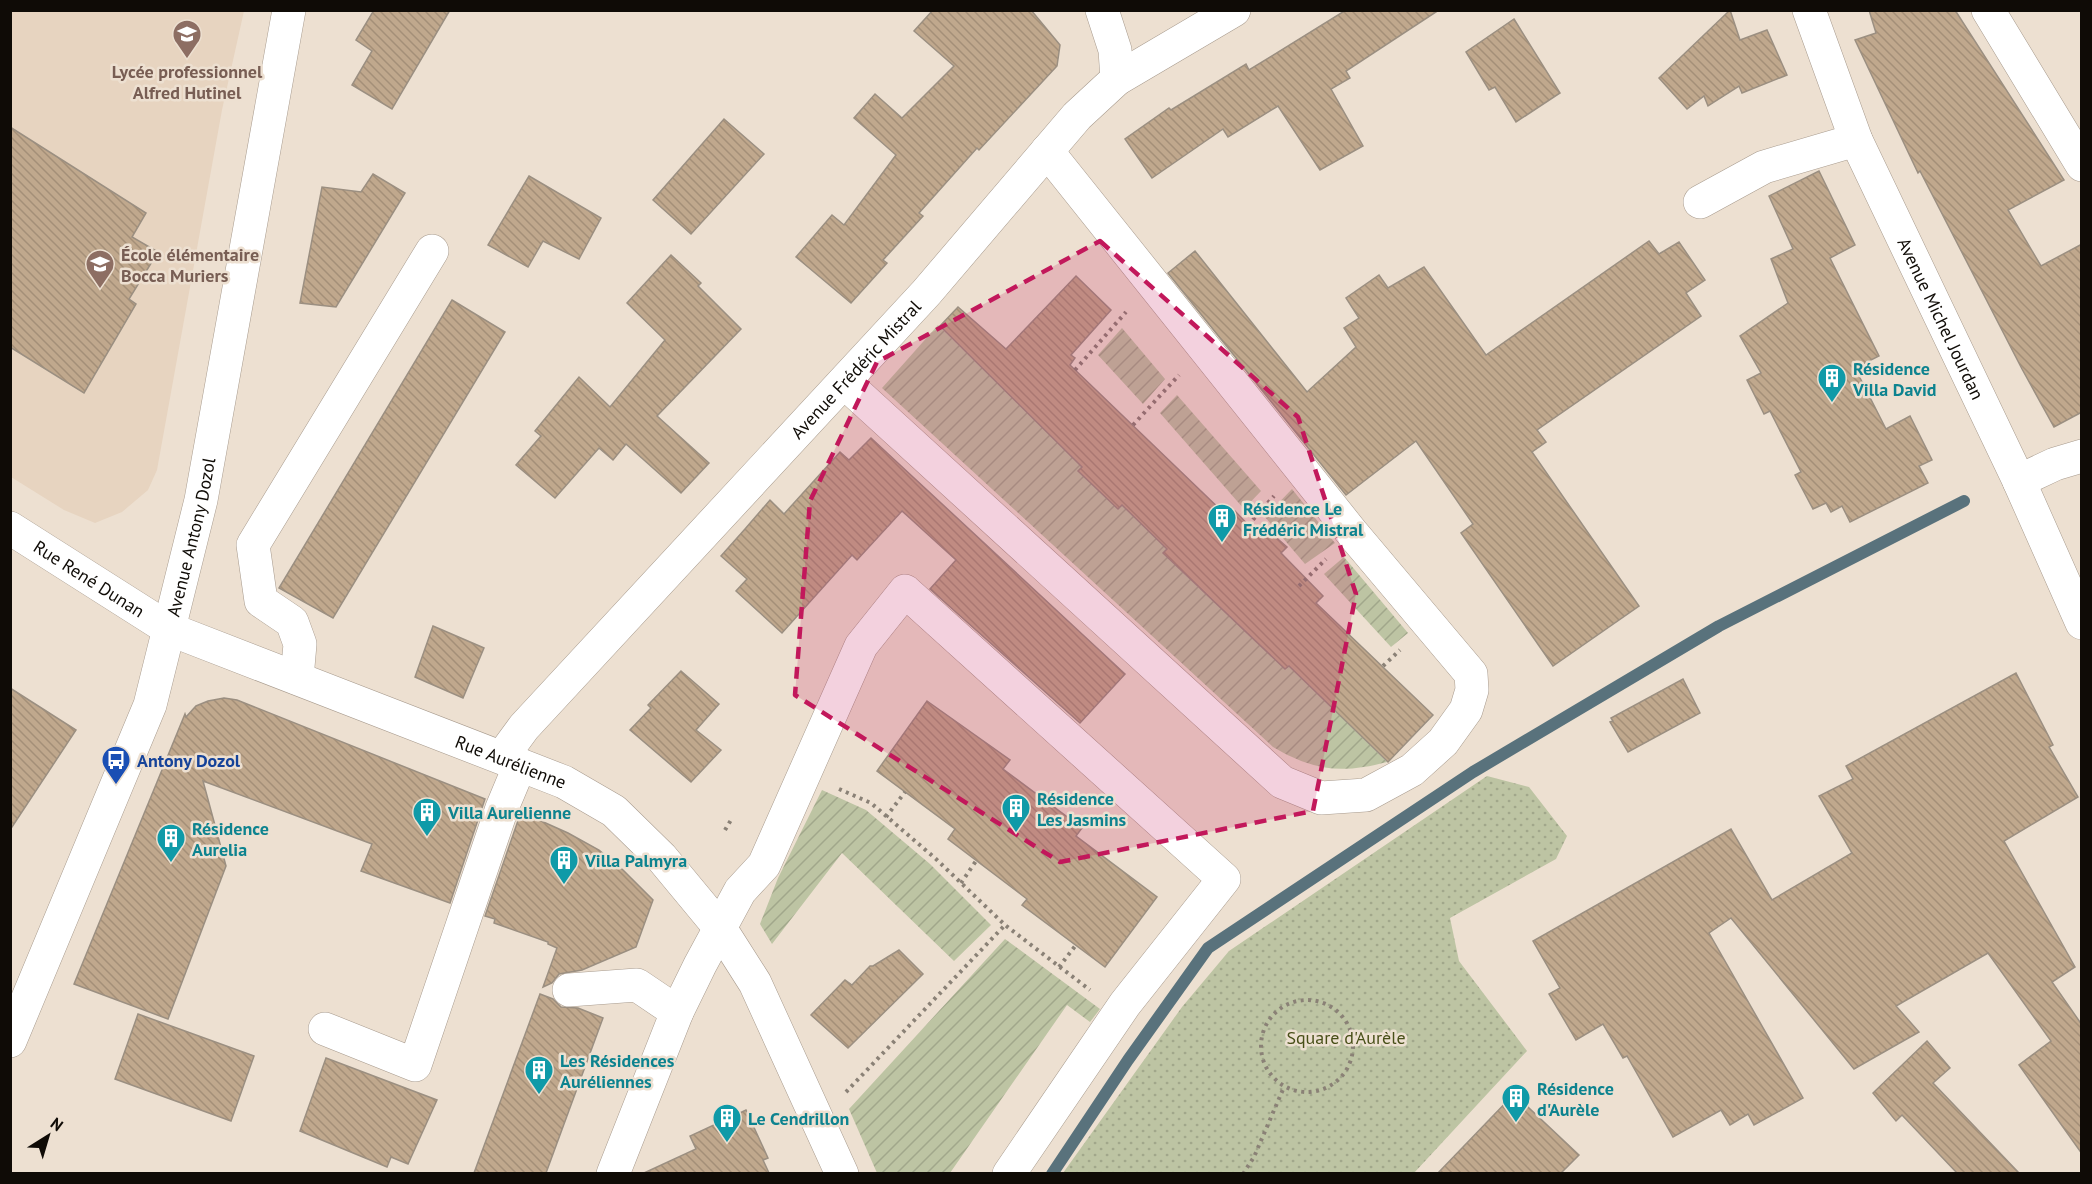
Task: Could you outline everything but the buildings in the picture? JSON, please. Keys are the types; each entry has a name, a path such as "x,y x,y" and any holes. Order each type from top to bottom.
{"street":[{"name":"Avenue Antony Dozol","path":"10,1041 150,705 201,500 289,10"},
{"path":"1102,10 1115,50 1117,79"},
{"name":"Avenue Frédéric Mistral","path":"325,1029 415,1065 502,808 511,761 524,727 926,293 1077,116 1117,79 1234,10"},
{"name":"Avenue Michel Jourdan","path":"1809,10 1856,140 2019,481 2082,623"},
{"path":"1988,10 2082,165"},
{"path":"1700,202 1764,167 1856,140"},
{"path":"844,382 1282,782 1321,798 1366,795 1412,770 1443,742 1466,710 1472,690 1472,674 1353,534 1047,151"},
{"path":"297,678 300,644 291,622 261,601 253,545 432,252"},
{"path":"2019,481 2055,464 2082,456"},
{"name":"Rue René Dunan","path":"10,528 170,629"},
{"path":"613,1173 677,1012 740,891 764,865 861,646 905,591 1224,879 1119,1012 1009,1173"},
{"name":"Rue Aurélienne","path":"170,629 564,782 614,811 662,858 720,928 755,983 842,1173"},
{"path":"569,990 637,985 677,1012"}],"path":[{"path":"1075,370 1152,281"},
{"path":"1133,425 1204,346"},
{"path":"1243,531 1299,466"},
{"path":"834,787 870,803 936,859 1005,925 1119,1012"},
{"path":"886,817 905,792"},
{"path":"725,830 731,820"},
{"path":"961,883 976,861"},
{"path":"842,1095 1005,925"},
{"path":"1059,967 1076,945"},
{"path":"1305,999 1320,1001 1333,1007 1344,1017 1351,1030 1354,1043 1353,1058 1347,1071 1338,1082 1312,1093 1298,1092 1284,1087 1264,1065 1261,1050 1262,1035 1268,1021 1290,1002 1305,999"},
{"path":"1243,1173 1254,1157 1284,1087"}],"highlighted area":[{"path":"1100,241 1298,417 1356,594 1313,811 1060,862 795,695 810,501 877,362"}],"shaded area":[{"name":"École élémentaire Bocca Muriers","path":"10,11 244,11 222,110 157,470 148,490 122,512 95,523 64,510 11,477"}],"green space":[{"path":"938,325 1167,549 1163,553 1200,589 1205,585 1246,632 1285,669 1289,666 1387,762 1356,768 1328,768 1302,761 1273,747 882,388"},
{"path":"1122,328 1165,379 1143,404 1098,355"},
{"path":"1177,395 1261,491 1244,509 1160,413"},
{"path":"1292,489 1335,543 1305,564 1265,517"},
{"path":"1344,557 1408,633 1391,647 1324,574"},
{"name":"Square d'Aurèle","path":"1487,776 1529,787 1567,836 1556,859 1450,918 1459,961 1527,1051 1414,1173 1063,1173 1182,1007 1229,951"},
{"path":"822,790 866,810 930,864 991,925 954,961 842,853 772,944 760,924 778,878"},
{"path":"1005,939 1100,1009 1090,1022 1067,1005 950,1173 877,1173 849,1109"}],"waterway":[{"path":"1052,1174 1128,1060 1208,948 1473,772 1719,626 1964,501"}],"place":[{"name":"Lycée professionnel Alfred Hutinel","path":"187,60"},
{"name":"École élémentaire Bocca Muriers","path":"100,290"},
{"name":"Résidence Villa David","path":"1832,404"},
{"name":"Résidence Le Frédéric Mistral","path":"1222,544"},
{"name":"Antony Dozol","path":"116,786"},
{"name":"Résidence Les Jasmins","path":"1016,834"},
{"name":"Villa Aurelienne","path":"427,838"},
{"name":"Résidence Aurelia","path":"171,864"},
{"name":"Villa Palmyra","path":"564,886"},
{"name":"Les Résidences Auréliennes","path":"539,1096"},
{"name":"Résidence d'Aurèle","path":"1516,1124"},
{"name":"Le Cendrillon","path":"727,1144"}]}
